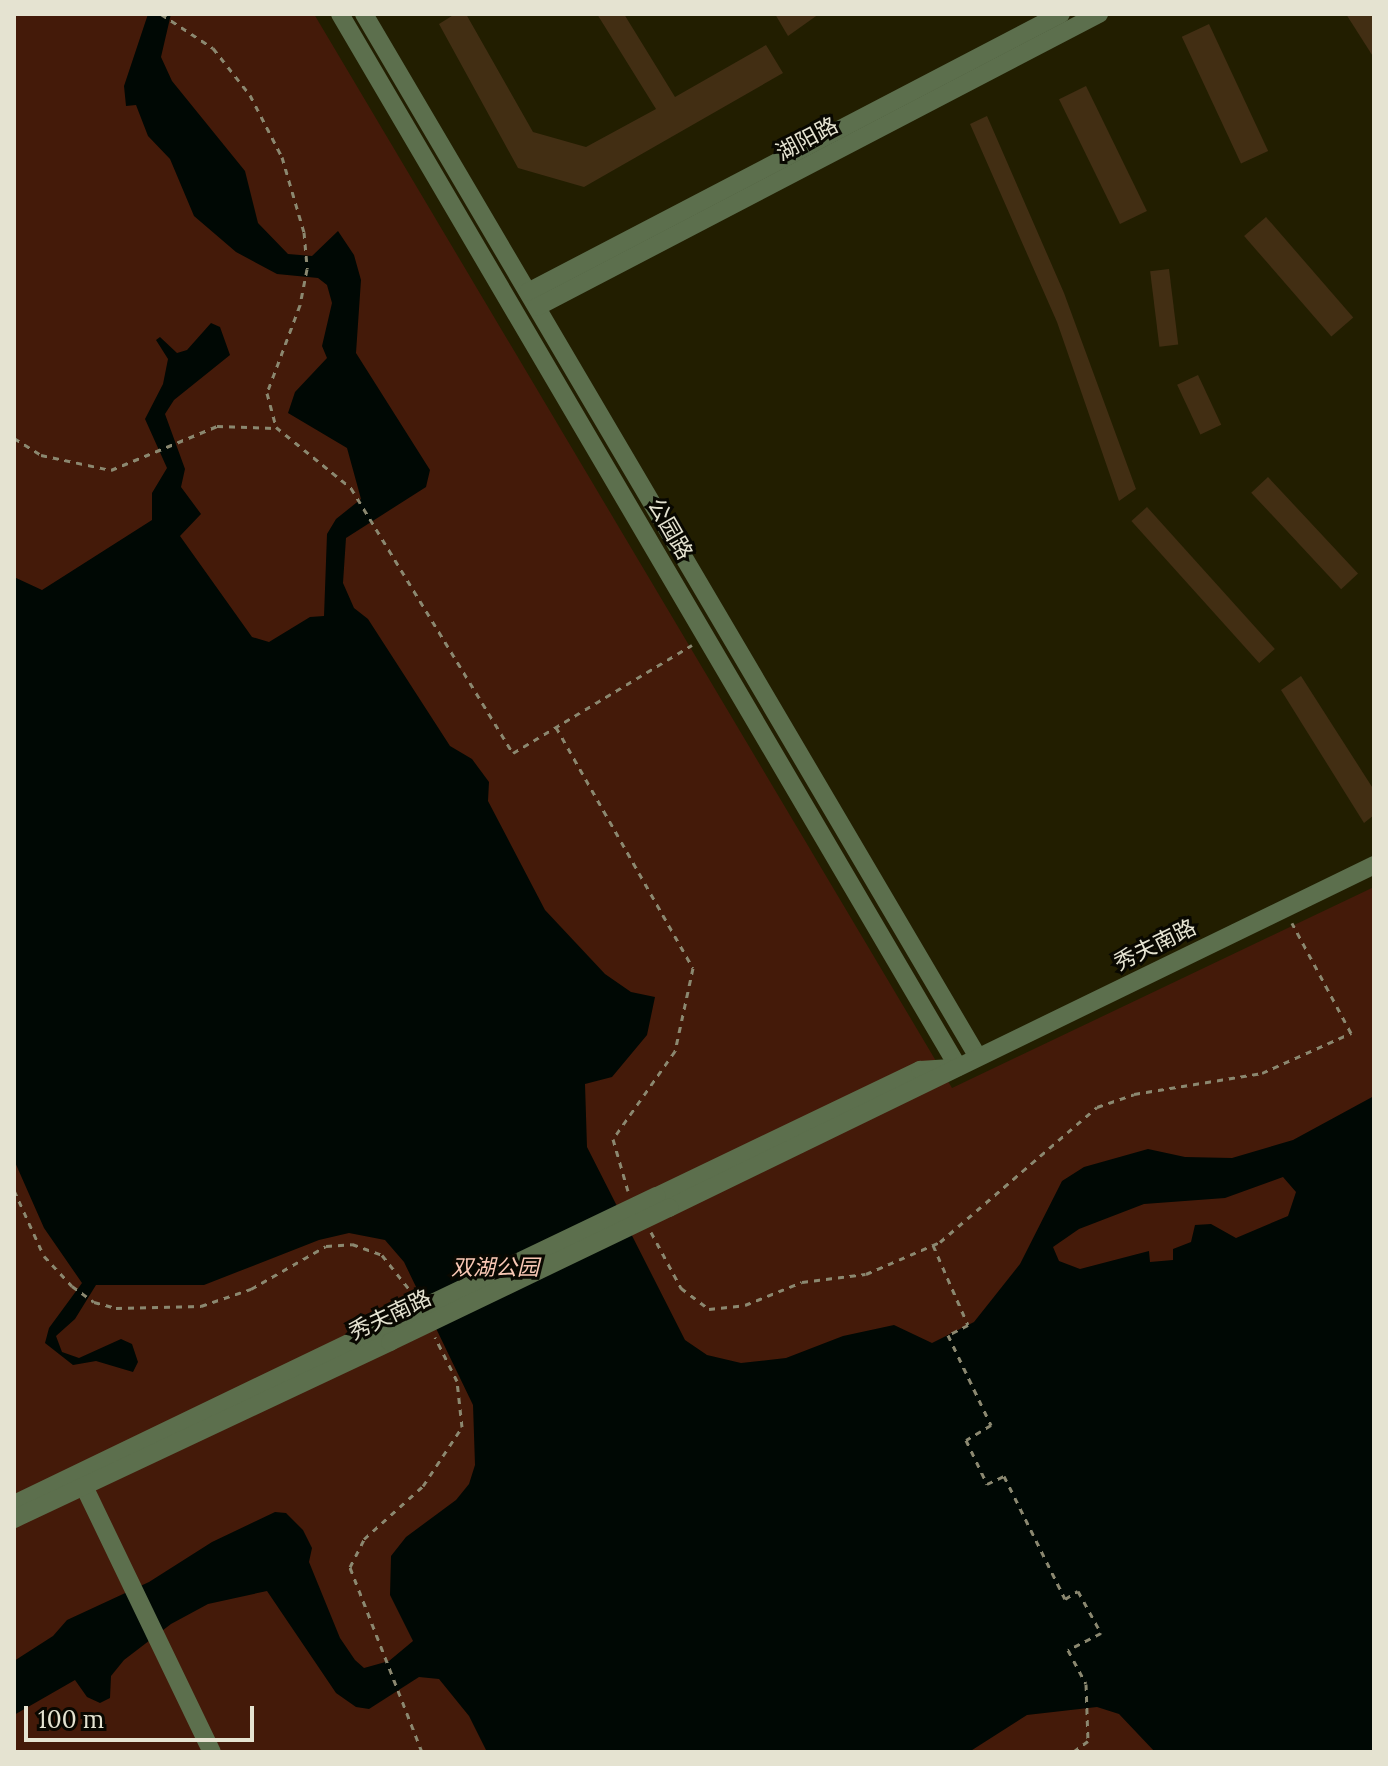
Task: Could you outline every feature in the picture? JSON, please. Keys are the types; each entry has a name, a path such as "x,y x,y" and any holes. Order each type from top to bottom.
{"street":[{"name":"公园路","path":"340,14 958,1067"},
{"name":"公园路","path":"364,14 978,1057"},
{"name":"湖阳路","path":"532,300 1061,14"},
{"name":"湖阳路","path":"532,300 1099,14"},
{"name":"秀夫南路","path":"14,1519 80,1480 663,1202 958,1067 1374,865"},
{"name":"秀夫南路","path":"14,1504 80,1480"},
{"path":"80,1480 212,1752"}],"path":[{"path":"161,14 213,48 250,95 282,157 304,232 307,269 300,305 267,393 276,427 351,488 513,753 705,636"},
{"path":"14,438 41,455 111,470 217,426 276,427"},
{"path":"933,1245 968,1325 948,1335 991,1425 966,1440 987,1484 1004,1476 1065,1599 1078,1591 1101,1633 1068,1650 1086,1684 1088,1741 1073,1752"}],"green space":[{"name":"双湖公园","path":"14,14 314,14 952,1088 1374,887 1374,1752 14,1752"}],"shaded area":[{"path":"148,14 171,14 161,57 172,81 245,171 258,223 288,254 312,256 338,231 354,255 361,280 356,353 430,470 426,487 346,538 343,583 354,608 368,619 450,746 472,759 489,782 488,801 545,910 605,974 631,992 655,997 647,1035 612,1077 585,1084 587,1147 685,1340 707,1355 741,1363 786,1358 843,1336 894,1325 932,1343 974,1322 1020,1264 1062,1181 1084,1167 1148,1149 1185,1157 1232,1158 1293,1140 1374,1096 1374,1752 1155,1752 1119,1714 1097,1707 1027,1715 969,1752 487,1752 469,1716 439,1679 419,1677 369,1709 356,1707 336,1693 267,1591 208,1604 171,1624 124,1660 111,1676 110,1698 100,1703 87,1697 75,1680 14,1715 14,1661 53,1636 67,1620 149,1582 212,1542 275,1512 286,1513 303,1530 312,1548 309,1562 340,1638 355,1660 364,1668 389,1661 413,1641 390,1595 391,1556 406,1537 456,1500 469,1484 475,1465 473,1405 404,1262 385,1240 349,1233 319,1240 204,1285 96,1285 75,1319 56,1336 62,1352 79,1358 121,1339 132,1344 138,1362 133,1372 96,1361 73,1365 45,1343 49,1328 82,1283 44,1228 14,1160 14,577 42,590 152,520 152,493 167,468 145,419 163,384 168,359 156,340 160,337 177,353 187,350 211,323 220,327 230,355 174,400 165,414 185,469 181,487 201,514 180,536 252,637 269,642 310,617 324,616 327,534 336,519 361,499 347,448 288,413 295,392 327,358 322,346 332,303 327,285 318,278 277,274 236,252 194,216 170,159 148,136 136,105 126,106 124,86","holes":["1283,1177 1296,1192 1288,1216 1236,1238 1211,1224 1195,1225 1191,1242 1173,1249 1173,1260 1150,1262 1149,1251 1080,1269 1059,1261 1053,1247 1079,1229 1144,1204 1225,1198"]}],"building":[{"path":"455,14 466,14 533,132 586,147 656,109 597,14 624,14 675,97 766,45 783,73 584,187 518,168 439,24"},
{"path":"775,14 819,14 788,36"},
{"path":"1346,14 1374,14 1374,58"},
{"path":"1209,24 1268,151 1241,164 1182,37"},
{"path":"1086,86 1147,211 1120,224 1059,99"},
{"path":"987,116 1064,293 1136,489 1119,501 1057,322 970,124"},
{"path":"1266,217 1353,317 1331,336 1244,236"},
{"path":"1169,269 1178,344 1159,347 1150,271"},
{"path":"1198,375 1221,425 1200,435 1177,385"},
{"path":"1268,477 1358,574 1341,589 1251,493"},
{"path":"1147,507 1275,649 1259,663 1131,521"},
{"path":"1301,676 1374,790 1374,815 1364,823 1281,690"}]}
